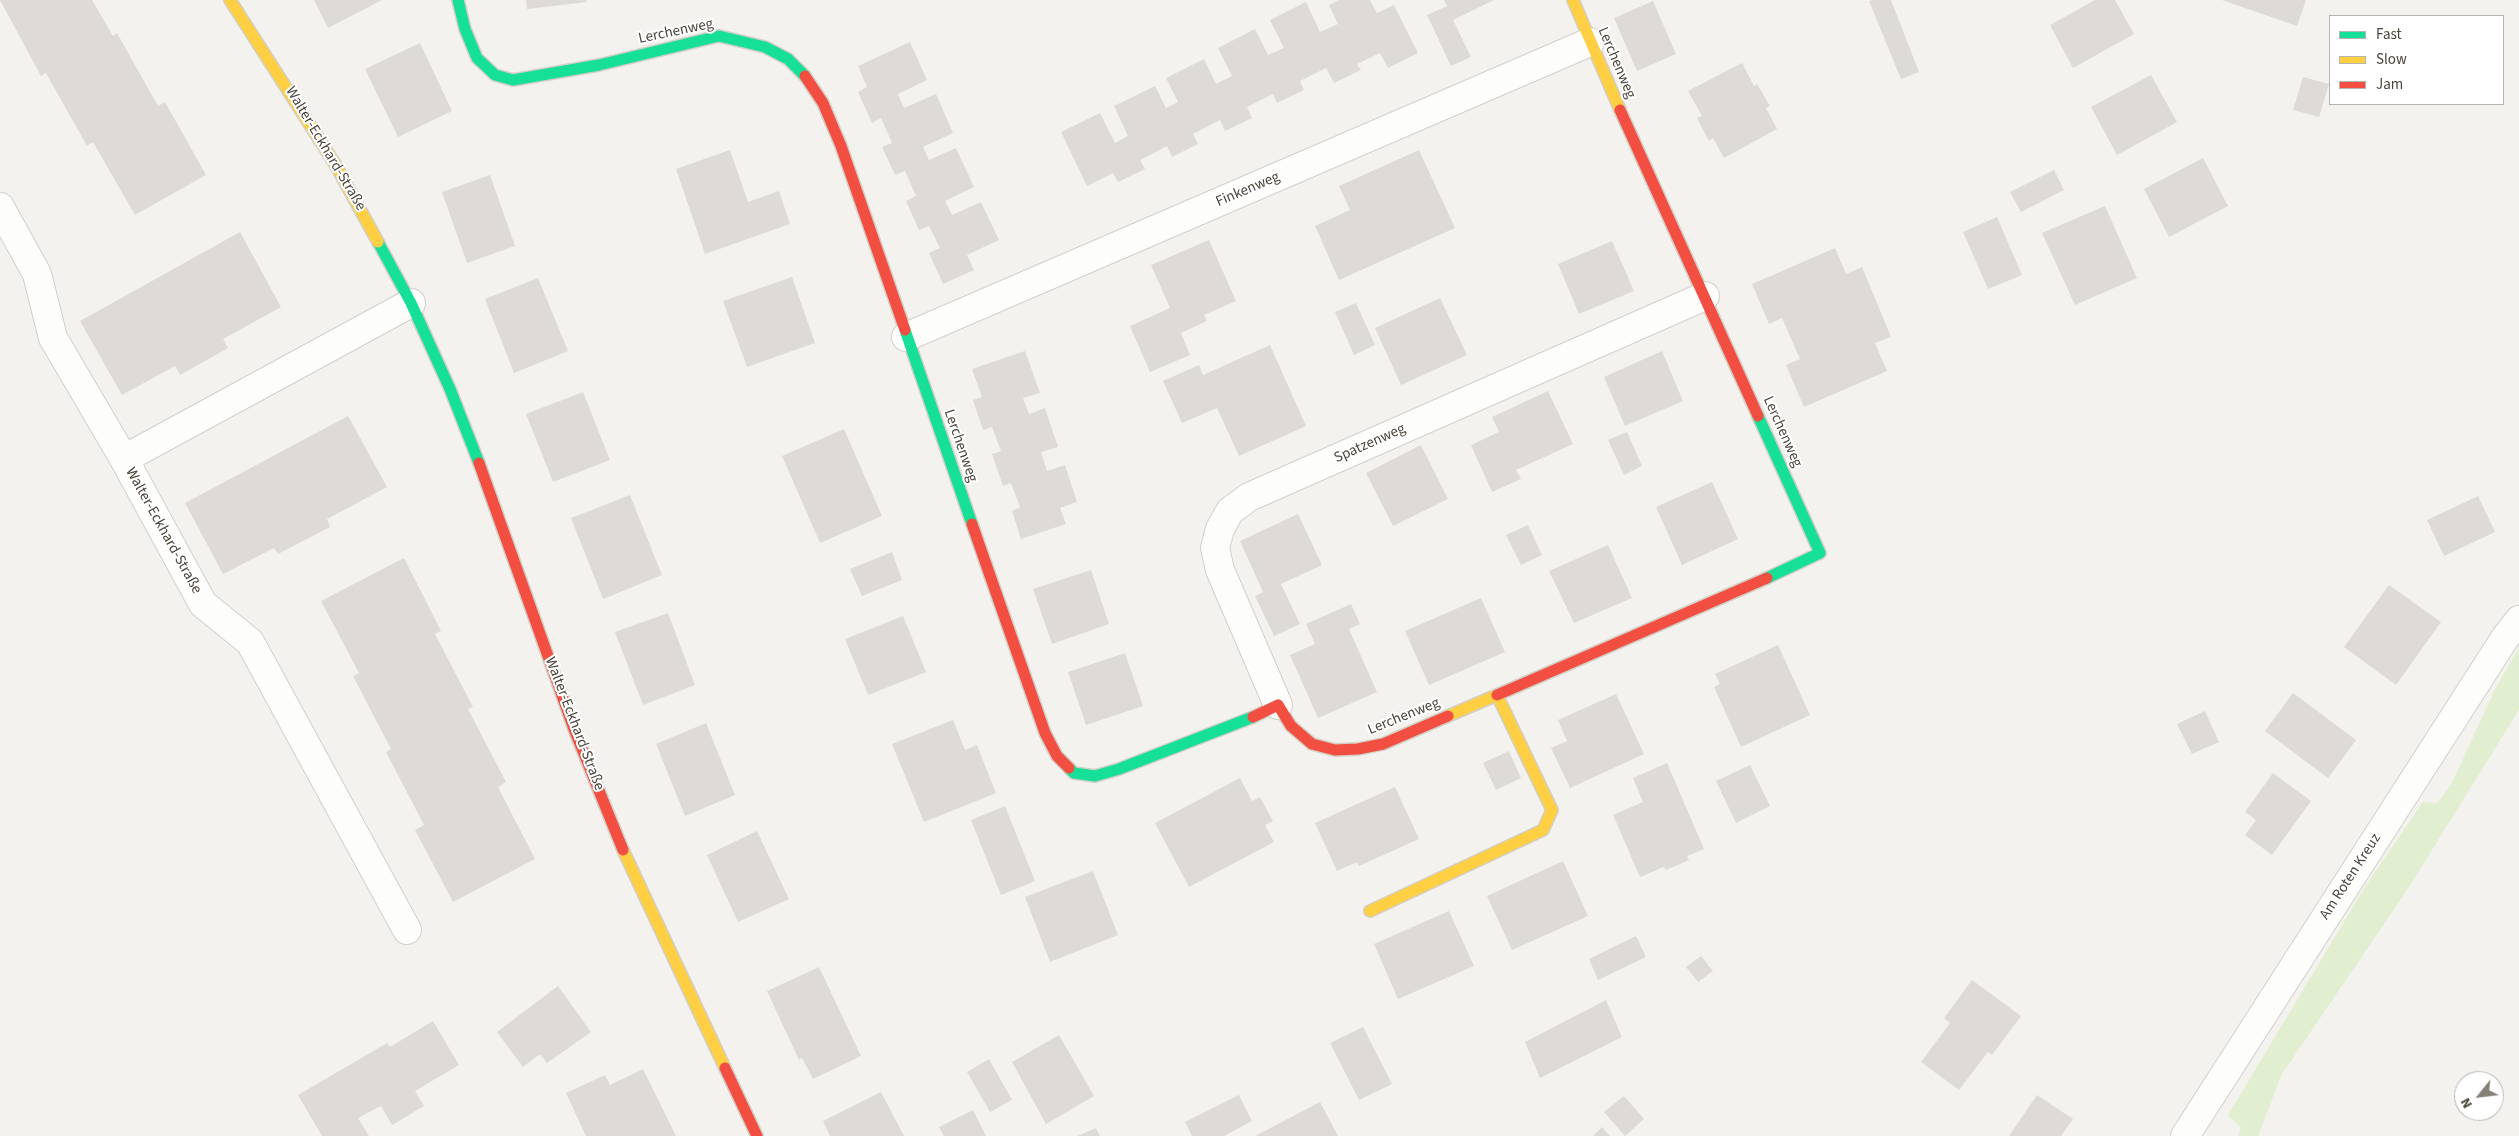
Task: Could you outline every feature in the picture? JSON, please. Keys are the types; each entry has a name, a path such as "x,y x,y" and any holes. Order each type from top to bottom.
{"street":[{"name":"Walter-Eckhard-Straße","path":"230,0 335,164 411,303 450,389 498,512 574,729 628,862 757,1136"},
{"name":"Lerchenweg","path":"458,0 465,29 477,58 495,75 513,80 599,65 719,36 765,47 788,59 807,78 823,103 841,146 906,338 1045,733 1057,756 1074,773 1095,776 1119,769 1250,719 1278,706 1291,726 1312,744 1336,750 1358,749 1383,744 1739,592 1820,553 1590,42 1573,0"},
{"name":"Finkenweg","path":"906,338 1590,42"},
{"name":"Walter-Eckhard-Straße","path":"0,207 37,274 53,338 124,459 203,604 250,642 407,930"},
{"name":"Spatzenweg","path":"1278,706 1220,570 1215,548 1220,529 1230,511 1249,497 1705,296"},
{"name":"Walter-Eckhard-Straße","path":"124,459 411,303"},
{"name":"Am Roten Kreuz","path":"2185,1136 2473,688 2519,620"},
{"path":"1370,911 1543,830 1552,810 1497,695"}],"green space":[{"path":"2519,648 2519,710 2407,890 2282,1074 2258,1136 2238,1136 2241,1128 2228,1115 2365,887 2423,802 2437,803 2451,785 2495,689"}],"building":[{"path":"0,0 92,0 113,36 117,33 158,106 165,102 206,175 135,215 93,142 87,146 46,73 41,76"},
{"path":"314,0 382,0 328,28"},
{"path":"526,0 586,0 587,2 527,9"},
{"path":"1339,0 1370,0 1377,13 1394,5 1418,53 1388,68 1380,53 1357,64 1361,70 1334,83 1326,68 1300,81 1304,90 1277,103 1273,94 1247,107 1252,118 1225,131 1220,120 1193,134 1198,144 1172,157 1167,146 1140,160 1145,169 1118,182 1113,173 1087,186 1061,132 1100,113 1115,143 1128,136 1114,106 1155,86 1166,108 1178,102 1166,78 1204,59 1216,84 1232,76 1218,48 1255,29 1268,55 1284,48 1270,20 1306,2 1320,32 1338,24 1329,5"},
{"path":"1444,0 1494,0 1453,20 1471,57 1451,66 1427,15 1447,6"},
{"path":"1891,0 1919,72 1901,79 1869,1"},
{"path":"2095,0 2115,0 2134,34 2073,68 2050,25"},
{"path":"2222,0 2306,0 2297,26"},
{"path":"1653,1 1676,54 1637,71 1614,18"},
{"path":"910,42 927,80 898,94 904,108 936,94 953,133 923,147 929,160 956,148 974,187 945,201 952,215 981,202 999,240 967,255 974,270 943,284 929,253 940,248 929,226 919,230 906,201 916,196 905,171 895,175 882,147 892,143 881,118 872,123 858,92 867,87 858,66"},
{"path":"420,43 452,111 398,137 365,69"},
{"path":"1742,63 1754,86 1757,84 1770,106 1766,108 1777,129 1724,158 1713,138 1709,141 1697,118 1702,116 1688,91"},
{"path":"2151,75 2177,122 2117,155 2091,107"},
{"path":"2303,77 2329,84 2319,117 2293,110"},
{"path":"730,150 748,202 779,191 790,224 705,254 676,169"},
{"path":"1419,150 1455,228 1339,280 1315,226 1350,210 1339,186"},
{"path":"2203,158 2228,206 2169,237 2144,189"},
{"path":"2054,170 2064,190 2021,212 2010,192"},
{"path":"490,175 515,246 467,263 442,192"},
{"path":"2105,206 2137,278 2075,305 2042,233"},
{"path":"1997,217 2022,275 1988,289 1963,232"},
{"path":"240,232 281,307 223,339 228,348 180,375 175,366 122,395 80,321"},
{"path":"1209,240 1236,301 1204,315 1207,321 1181,333 1190,355 1150,372 1130,326 1170,308 1151,265"},
{"path":"1612,241 1634,291 1579,314 1558,264"},
{"path":"1835,248 1846,274 1862,267 1891,337 1875,343 1887,371 1804,407 1786,365 1800,359 1782,318 1769,324 1752,284"},
{"path":"792,277 815,343 747,367 723,301"},
{"path":"538,278 568,351 514,373 485,299"},
{"path":"1440,298 1467,355 1401,385 1375,328"},
{"path":"1356,303 1375,345 1354,355 1335,312"},
{"path":"1270,345 1306,426 1239,456 1217,408 1182,423 1163,381 1199,365 1203,375"},
{"path":"1025,351 1040,393 1023,398 1029,414 1045,408 1058,447 1041,452 1047,471 1065,465 1077,502 1060,508 1066,524 1021,539 1012,511 1020,507 1011,483 1003,486 992,454 1001,451 992,427 983,430 973,400 982,397 972,369"},
{"path":"1662,351 1683,401 1625,426 1604,377"},
{"path":"1548,391 1573,444 1516,470 1521,479 1492,492 1471,445 1499,432 1492,417"},
{"path":"583,392 610,460 553,482 526,414"},
{"path":"348,416 387,487 327,519 330,527 278,554 274,548 223,574 185,503"},
{"path":"844,429 882,516 820,543 782,456"},
{"path":"1627,432 1642,466 1624,475 1608,440"},
{"path":"1421,445 1448,499 1393,526 1366,473"},
{"path":"1712,482 1738,539 1682,565 1656,507"},
{"path":"630,495 662,575 603,599 571,518"},
{"path":"2478,496 2495,532 2444,556 2427,520"},
{"path":"1298,514 1322,565 1281,584 1300,624 1274,636 1255,596 1263,592 1240,541"},
{"path":"1528,525 1542,555 1521,565 1506,535"},
{"path":"1608,545 1632,598 1574,623 1549,571"},
{"path":"892,552 902,580 862,596 850,569"},
{"path":"404,558 441,631 435,634 473,707 468,709 506,782 498,787 535,859 453,902 415,830 424,825 386,752 391,749 353,676 359,673 321,601"},
{"path":"1091,570 1109,624 1052,644 1033,589"},
{"path":"2389,585 2441,622 2396,685 2344,647"},
{"path":"1481,598 1505,652 1429,685 1405,631"},
{"path":"1351,604 1360,624 1349,629 1377,692 1318,718 1290,655 1315,644 1306,624"},
{"path":"668,613 695,685 643,705 615,632"},
{"path":"903,616 926,672 868,695 845,639"},
{"path":"1778,645 1810,715 1741,747 1714,687 1720,684 1715,674"},
{"path":"1125,653 1143,706 1086,725 1068,672"},
{"path":"2293,693 2356,740 2328,778 2265,731"},
{"path":"1616,694 1644,754 1570,788 1551,748 1567,741 1558,720"},
{"path":"2205,711 2219,742 2192,754 2177,724"},
{"path":"953,720 965,750 977,745 996,793 924,822 892,744"},
{"path":"706,723 735,795 685,816 656,744"},
{"path":"1509,751 1521,778 1496,790 1483,763"},
{"path":"1667,763 1704,849 1687,856 1689,860 1666,870 1664,867 1640,877 1613,815 1643,802 1633,778"},
{"path":"1750,765 1770,806 1736,823 1716,781"},
{"path":"2273,773 2311,801 2272,855 2245,835 2256,820 2245,812"},
{"path":"1240,778 1252,801 1260,797 1273,821 1265,825 1274,842 1189,887 1155,823"},
{"path":"1395,787 1419,839 1359,866 1357,862 1337,871 1315,823"},
{"path":"1005,806 1035,881 1001,895 971,820"},
{"path":"757,831 789,899 738,922 707,855"},
{"path":"1563,861 1588,916 1512,950 1487,896"},
{"path":"1093,871 1118,935 1050,962 1025,897"},
{"path":"1449,911 1474,966 1398,999 1374,944"},
{"path":"1636,936 1646,957 1598,980 1589,959"},
{"path":"1701,956 1713,971 1698,982 1686,967"},
{"path":"819,967 861,1056 813,1079 802,1058 799,1060 767,991"},
{"path":"1972,980 2021,1016 1992,1055 1988,1052 1959,1090 1921,1062 1950,1023 1944,1018"},
{"path":"558,986 591,1032 547,1063 540,1054 523,1067 497,1032"},
{"path":"1606,1000 1622,1037 1540,1078 1525,1042"},
{"path":"433,1021 459,1065 415,1091 424,1106 392,1125 381,1106 358,1118 369,1136 322,1136 298,1095 387,1043 390,1047"},
{"path":"1363,1027 1392,1084 1359,1100 1330,1043"},
{"path":"1059,1035 1094,1096 1046,1124 1012,1062"},
{"path":"989,1059 1012,1100 990,1112 967,1072"},
{"path":"643,1069 676,1136 586,1136 566,1093 605,1075 610,1085"},
{"path":"881,1092 904,1136 830,1136 823,1121"},
{"path":"1239,1095 1252,1121 1224,1136 1192,1136 1185,1122"},
{"path":"2037,1095 2073,1119 2061,1136 2009,1136"},
{"path":"1624,1096 1644,1119 1625,1136 1604,1112"},
{"path":"1320,1102 1338,1136 1255,1136 1278,1124"},
{"path":"973,1110 986,1136 944,1136 939,1127"},
{"path":"1602,1127 1610,1136 1593,1136"},
{"path":"1096,1128 1100,1136 1077,1136"}],"traffic: fast":[{"path":"458,0 465,29 477,58 495,75 513,80 599,65 719,36 765,47 788,59 805,76"},
{"path":"378,242 411,303 450,389 479,463"},
{"path":"905,330 972,524"},
{"path":"1758,416 1820,553 1767,578"},
{"path":"1069,768 1074,773 1095,776 1119,769 1253,717"}],"traffic: slow":[{"path":"230,0 335,164 378,242"},
{"path":"1573,0 1620,110"},
{"path":"1370,911 1543,830 1552,810 1497,695 1448,716"},
{"path":"623,850 725,1068"}],"traffic: jam":[{"path":"805,76 823,103 841,146 905,330"},
{"path":"1620,110 1758,416"},
{"path":"479,463 574,729 623,850"},
{"path":"972,524 1045,733 1057,756 1069,768"},
{"path":"1497,695 1767,578"},
{"path":"1253,717 1278,705 1291,726 1312,744 1335,750 1358,749 1383,744 1448,716"},
{"path":"725,1068 757,1136"}]}
